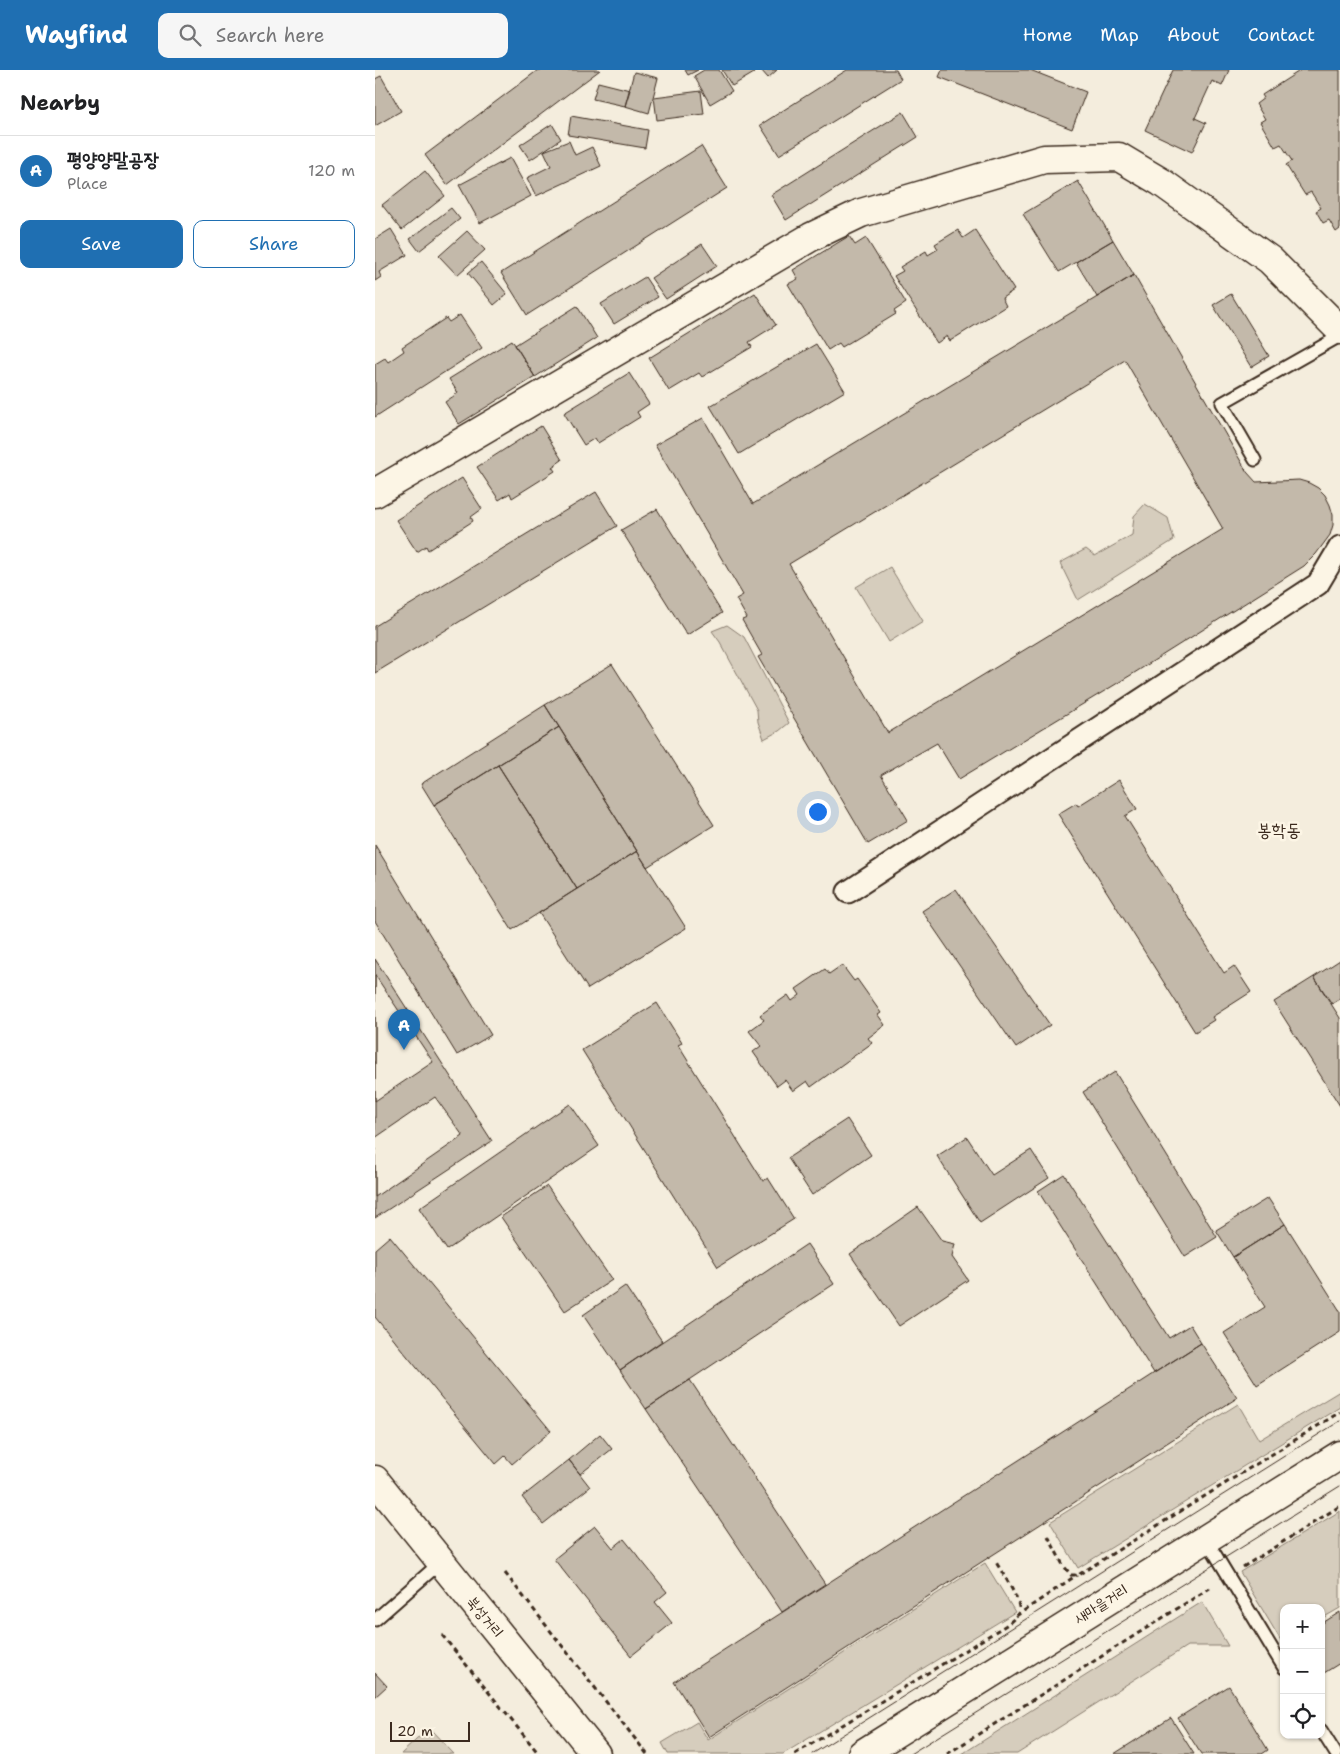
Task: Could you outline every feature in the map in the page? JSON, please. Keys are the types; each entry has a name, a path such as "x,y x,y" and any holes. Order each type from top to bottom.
{"street":[{"path":"375,493 811,237 861,213 1044,159 1119,158 1144,172 1161,182 1270,260 1340,330"},
{"path":"848,892 1318,584 1340,547"},
{"name":"새마을거리","path":"862,1754 1340,1455"},
{"name":"북성거리","path":"375,1480 596,1754"}],"lane":[{"path":"1255,460 1222,403 1340,336"},
{"path":"1206,1538 1280,1661"},
{"path":"375,1620 441,1562"},
{"path":"1325,1737 1335,1754"}],"path":[{"path":"795,1754 1008,1624 1078,1575 1340,1412"},
{"path":"947,1754 1340,1506"},
{"path":"1048,1536 1063,1565 1071,1575 1078,1575"},
{"path":"996,1562 1017,1601 1019,1610 1016,1617"},
{"path":"505,1572 647,1754"},
{"path":"442,1635 539,1754"}],"shaded area":[{"path":"1145,504 1168,518 1174,540 1078,600 1060,563 1086,549 1095,556 1132,535 1134,516"},
{"path":"890,567 923,621 889,642 856,587"},
{"path":"727,625 744,637 789,723 764,739 758,722 757,710 720,642 712,631"},
{"path":"1340,1391 1340,1407 1078,1568 1050,1522 1238,1404 1259,1440"},
{"path":"1340,1511 1340,1608 1325,1617 1325,1604 1280,1604 1280,1639 1240,1572"},
{"path":"985,1563 1015,1612 783,1754 668,1754 662,1743 697,1722 708,1740"},
{"path":"1202,1602 1228,1646 1187,1646 1017,1754 962,1754"},
{"path":"429,1728 454,1754 401,1754"}],"building":[{"path":"538,70 600,70 447,185 425,155"},
{"path":"685,70 698,70 688,75"},
{"path":"704,70 719,70 732,91 710,104 694,76"},
{"path":"722,70 752,70 754,73 732,86"},
{"path":"761,70 777,70 768,78"},
{"path":"847,70 896,70 901,79 779,155 760,125"},
{"path":"942,70 1030,70 1086,92 1072,129 939,77"},
{"path":"1173,70 1229,70 1222,86 1212,81 1195,118 1206,123 1192,152 1145,130"},
{"path":"1301,70 1340,70 1340,229 1336,232 1329,220 1323,223 1316,211 1321,208 1311,192 1305,195 1286,165 1292,161 1281,144 1275,147 1260,122 1265,119 1256,104 1264,98 1262,95"},
{"path":"634,72 658,78 649,113 625,106"},
{"path":"381,76 401,111 375,126 375,79"},
{"path":"598,82 630,90 625,106 593,99"},
{"path":"701,91 704,114 657,120 654,97"},
{"path":"903,112 918,137 786,220 771,195"},
{"path":"571,116 648,130 645,148 568,135"},
{"path":"552,124 561,139 530,160 520,145"},
{"path":"569,141 575,155 592,147 601,166 536,196 527,178 551,166 544,151"},
{"path":"701,146 727,188 527,315 501,273"},
{"path":"510,158 531,196 480,223 459,185"},
{"path":"425,171 445,196 402,230 382,205"},
{"path":"1078,181 1113,240 1059,272 1023,214"},
{"path":"451,208 460,219 419,251 410,239"},
{"path":"391,229 407,255 379,272 381,277 375,281 375,239"},
{"path":"958,230 963,238 975,230 1014,290 1002,298 1006,306 950,341 947,336 937,343 894,276 903,271 900,267 926,251 928,255 938,249 935,244"},
{"path":"467,231 485,250 457,275 439,256"},
{"path":"849,236 855,245 866,238 906,303 894,311 896,314 842,347 839,343 828,350 788,284 798,279 793,270"},
{"path":"1113,240 1134,275 1097,297 1076,262"},
{"path":"702,244 717,266 666,299 651,278"},
{"path":"481,262 507,294 494,305 468,273"},
{"path":"1134,275 1247,472 1256,482 1299,480 1318,488 1325,495 1330,505 1333,525 1330,535 1304,566 1131,675 959,779 937,743 881,775 908,820 868,844 758,657 762,655 742,620 747,618 736,599 743,595 655,445 703,418 753,504","holes":["1125,360 1223,529 888,733 789,564"]},
{"path":"645,277 658,297 614,324 601,304"},
{"path":"755,293 776,325 749,342 752,347 702,377 699,373 669,391 649,358"},
{"path":"1231,294 1269,356 1251,367 1213,305"},
{"path":"577,306 597,338 535,377 515,345"},
{"path":"460,315 482,348 375,417 375,364 385,358 388,362 404,351 402,347 446,318 449,322"},
{"path":"512,340 535,377 459,424 445,402 458,393 449,379"},
{"path":"816,344 845,391 739,454 710,406"},
{"path":"629,373 649,404 637,412 640,417 598,443 595,438 584,445 564,413"},
{"path":"541,426 562,460 552,467 555,471 512,498 510,493 499,500 477,467"},
{"path":"462,478 482,509 471,517 473,521 428,550 426,546 417,552 396,520"},
{"path":"596,492 617,526 375,673 375,626"},
{"path":"657,509 722,613 687,635 621,530"},
{"path":"612,664 714,825 647,867 545,705"},
{"path":"545,705 559,727 434,805 421,784"},
{"path":"559,727 637,851 577,889 498,765"},
{"path":"498,765 577,889 512,930 434,805"},
{"path":"1119,780 1137,809 1125,816 1224,973 1234,966 1251,992 1212,1017 1214,1020 1195,1032 1058,814 1076,803 1078,806"},
{"path":"375,845 491,1035 457,1055 375,921"},
{"path":"637,851 686,928 588,989 539,913"},
{"path":"956,889 1050,1025 1016,1048 922,911"},
{"path":"375,959 492,1141 375,1218"},
{"path":"1340,960 1340,999 1332,1004 1314,977"},
{"path":"842,965 854,981 857,979 881,1013 878,1015 885,1025 868,1038 872,1043 811,1087 807,1081 793,1091 785,1080 777,1086 753,1052 761,1046 749,1031 764,1020 760,1015 788,995 792,1001 800,995 796,989 825,969 829,974"},
{"path":"375,975 433,1062 375,1101"},
{"path":"1314,977 1340,1018 1340,1106 1274,1002"},
{"path":"657,1003 682,1043 678,1045 763,1181 768,1178 794,1219 718,1267 582,1050"},
{"path":"1115,1072 1217,1237 1185,1257 1083,1092"},
{"path":"435,1097 463,1136 375,1197 375,1138"},
{"path":"570,1104 599,1146 447,1250 419,1208"},
{"path":"847,1119 871,1155 812,1195 788,1158"},
{"path":"967,1137 992,1175 1031,1150 1049,1178 980,1223 937,1156"},
{"path":"1064,1174 1169,1338 1190,1325 1201,1343 1154,1373 1038,1191"},
{"path":"547,1186 612,1280 565,1311 501,1217"},
{"path":"1268,1198 1285,1224 1233,1257 1216,1230"},
{"path":"918,1207 942,1241 955,1244 952,1257 968,1280 899,1326 850,1254"},
{"path":"1285,1224 1340,1311 1340,1332 1257,1385 1224,1333 1265,1307 1233,1257"},
{"path":"390,1236 551,1431 512,1464 505,1456 496,1464 375,1317 375,1249"},
{"path":"807,1244 834,1284 646,1409 620,1370"},
{"path":"625,1286 662,1341 620,1370 583,1315"},
{"path":"1201,1343 1237,1398 709,1737 674,1682"},
{"path":"690,1380 825,1584 782,1612 646,1409"},
{"path":"600,1434 612,1449 580,1474 569,1460"},
{"path":"569,1460 590,1487 543,1524 522,1497"},
{"path":"595,1526 613,1548 624,1539 667,1592 655,1602 672,1623 631,1656 554,1559"},
{"path":"1340,1612 1340,1663 1325,1672 1325,1649 1325,1621"},
{"path":"375,1673 387,1686 375,1697"},
{"path":"1229,1686 1268,1750 1262,1754 1201,1754 1178,1718"},
{"path":"1171,1718 1194,1754 1114,1754"}],"tram line":[{"path":"812,1754 1340,1421"},
{"path":"910,1754 1340,1486"}],"place":[{"name":"평양양말공장","path":"404,1050"}],"district":[{"name":"봉학동","path":"1279,830"}]}
